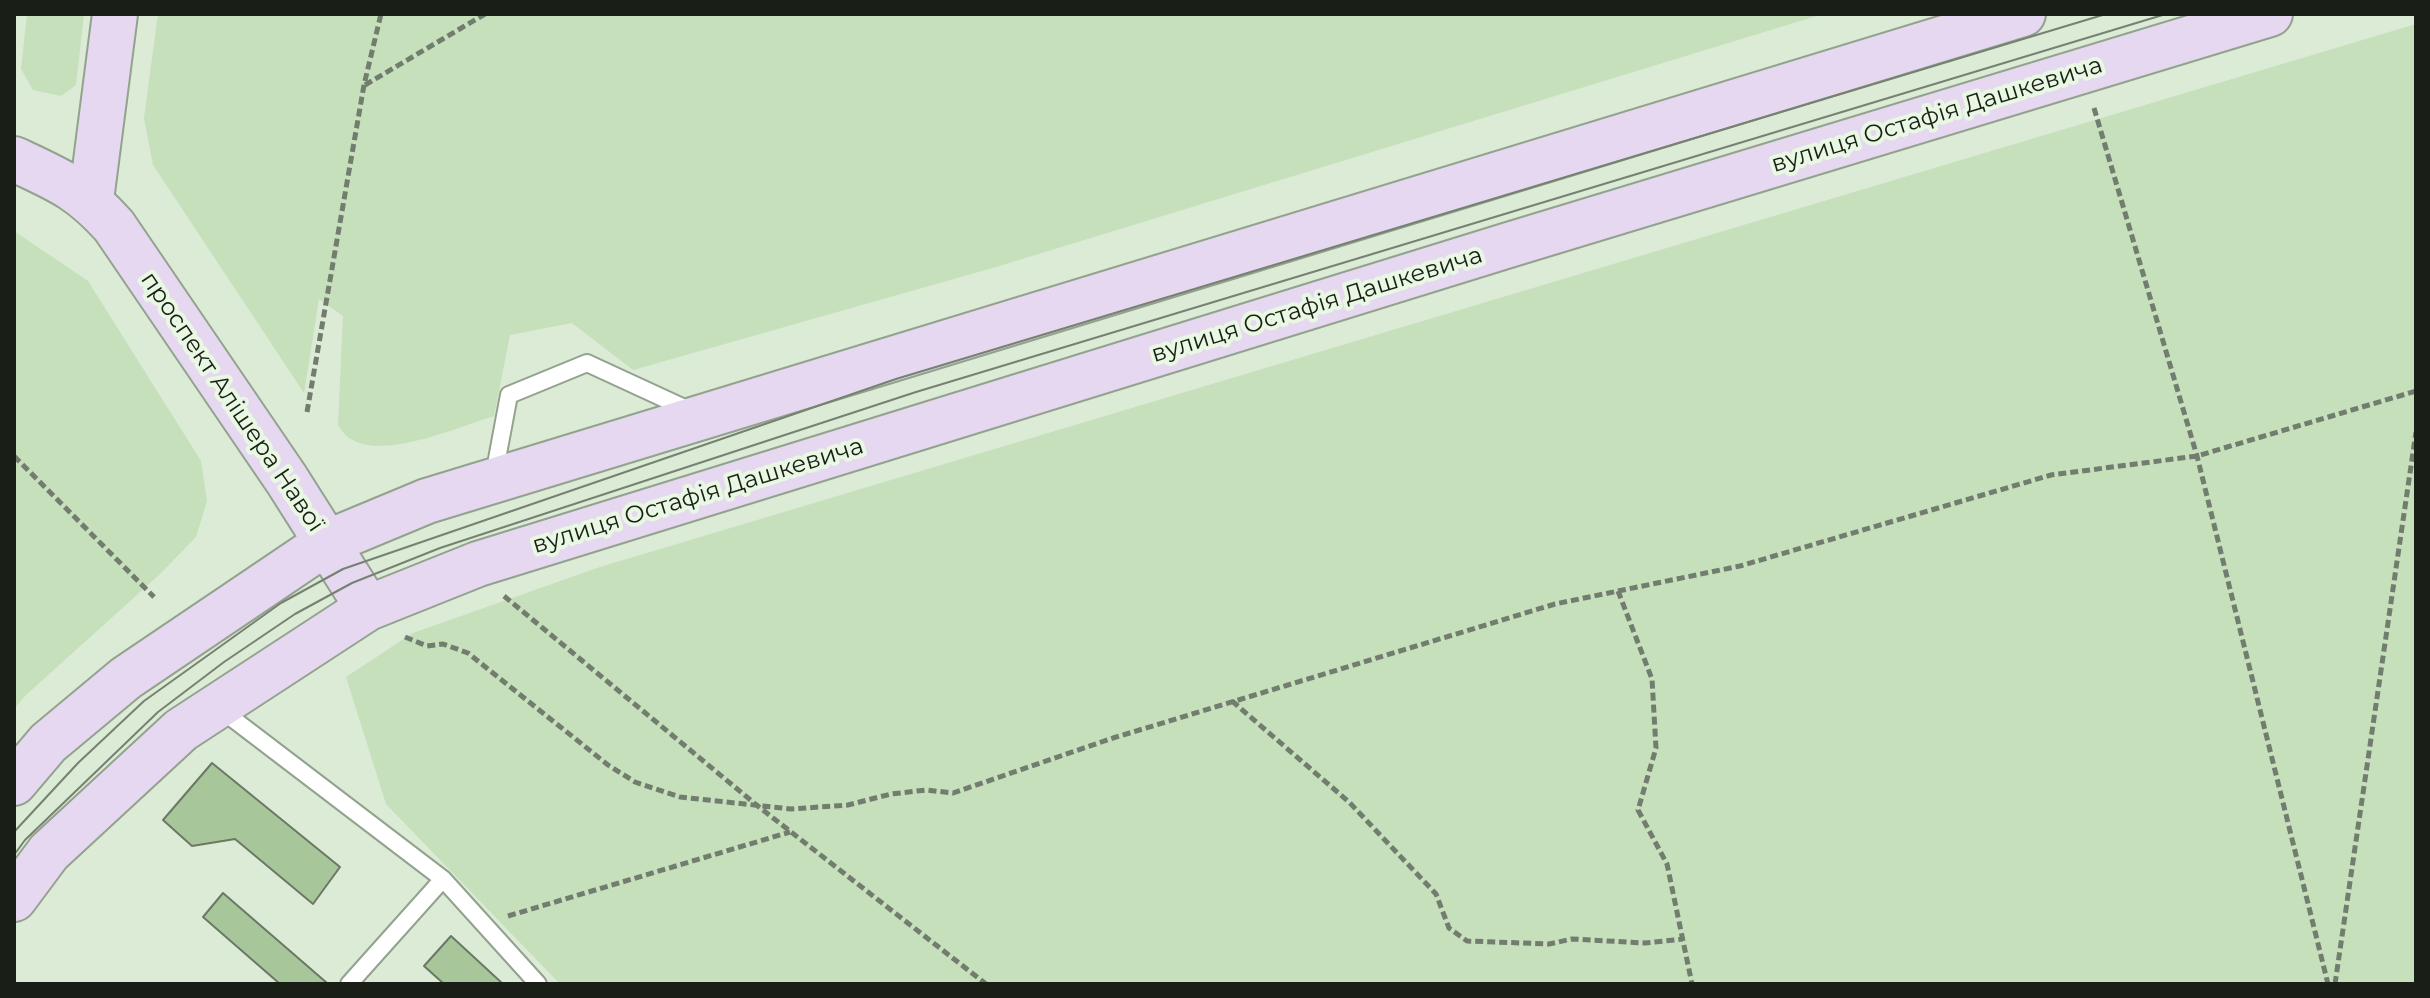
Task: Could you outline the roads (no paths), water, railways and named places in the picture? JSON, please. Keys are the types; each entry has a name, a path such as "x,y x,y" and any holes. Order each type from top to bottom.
{"street":[{"path":"91,200 115,14"},
{"path":"14,783 48,743 126,678 326,543 427,501 2023,14"},
{"name":"вулиця Остафія Дашкевича","path":"14,899 49,852 181,730 368,608 478,564 1512,244 2270,14"},
{"name":"проспект Алішера Навої","path":"14,159 64,182 91,200 114,226 368,608"}],"lane":[{"path":"493,481 509,395 587,363 704,417"},
{"path":"215,706 443,879 538,984"},
{"path":"349,984 443,879"}],"tram line":[{"path":"14,832 78,763 144,701 281,603 343,569 896,379 2106,14"},
{"path":"14,855 25,840 158,712 224,662 295,614 352,583 440,548 916,392 2166,14"}]}
